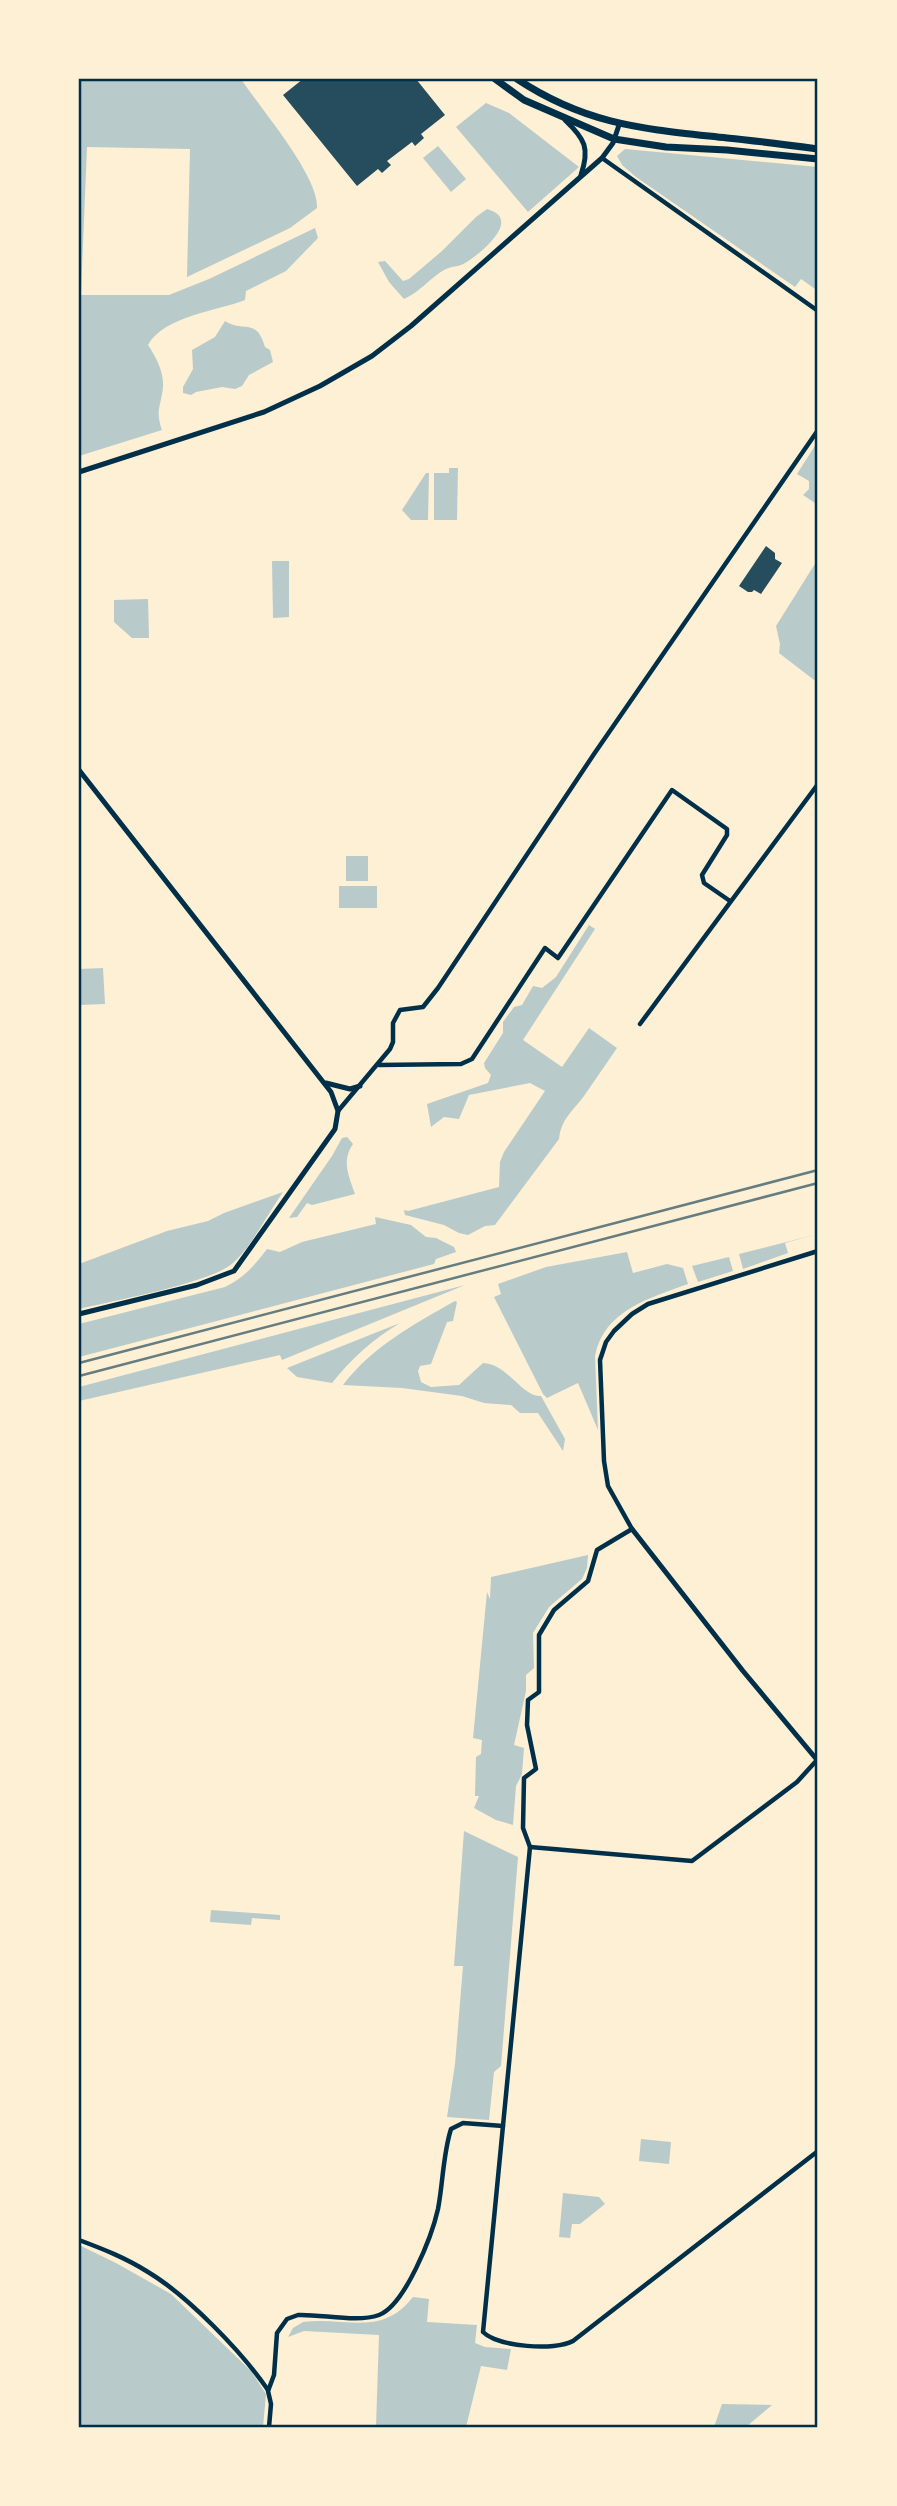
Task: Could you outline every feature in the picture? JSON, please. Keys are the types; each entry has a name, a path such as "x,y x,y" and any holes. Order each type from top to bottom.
{"main road":[{"path":"495,79 524,100 614,139 666,147 818,159"},
{"path":"517,79 562,103 619,125 818,149"}],"street":[{"path":"563,118 585,144 586,160 581,175"},
{"path":"79,472 264,412 331,380 393,341 602,158 619,125"},
{"path":"602,158 818,311"},
{"path":"338,1111 379,1065 393,1042 396,1015 400,1010 418,1008 427,1003 594,754 818,430"},
{"path":"79,770 323,1081 335,1099 338,1111 335,1129 234,1272 197,1285 79,1314"},
{"path":"640,1024 818,783"},
{"path":"379,1065 461,1064 472,1059 545,948 558,958 673,790 727,829 727,835 702,875 704,883 730,901"},
{"path":"323,1081 343,1088 360,1086"},
{"path":"530,1847 692,1861 797,1782 818,1760 743,1671 632,1529 608,1486 603,1450 600,1360 606,1342 614,1331 632,1314 648,1304 818,1251"},
{"path":"632,1529 597,1550 588,1581 554,1610 539,1635 540,1692 528,1700 527,1725 536,1769 524,1779 523,1828 530,1847 483,2332 497,2341 514,2344 558,2346 573,2341 818,2151"},
{"path":"268,2391 274,2375 277,2333 287,2319 298,2315 374,2316 390,2309 398,2301 434,2224 451,2129 463,2123 503,2126"},
{"path":"79,2239 124,2258 174,2290 248,2363 268,2391 271,2404 269,2427"}],"shaded area":[{"path":"79,79 241,79 299,161 309,178 317,208 290,228 187,277 190,149 87,147 79,293"},
{"path":"486,103 509,113 579,167 528,212 456,127"},
{"path":"438,146 466,179 451,192 423,158"},
{"path":"625,149 818,167 818,291 801,279 795,287 636,177 622,165 617,156"},
{"path":"487,209 497,214 501,221 500,228 488,245 465,263 439,273 404,299 389,282 378,262 385,261 403,281 409,279"},
{"path":"315,228 318,238 286,271 246,291 245,300 178,321 156,335 148,345 162,376 159,412 162,430 79,456 79,295 169,295 209,279"},
{"path":"225,321 258,332 265,347 270,350 273,362 249,375 242,386 235,389 222,387 191,395 183,393 183,387 193,369 192,350 215,337"},
{"path":"818,441 818,505 803,495 809,489 809,481 797,474"},
{"path":"449,468 458,468 457,520 434,520 434,473 449,473"},
{"path":"426,473 429,473 428,520 411,520 402,510"},
{"path":"818,559 818,683 779,653 776,626"},
{"path":"272,561 289,561 289,617 273,618"},
{"path":"148,599 149,638 132,638 114,622 114,600"},
{"path":"346,856 368,856 368,881 346,881"},
{"path":"339,886 377,886 377,908 339,908"},
{"path":"589,925 595,929 523,1040 562,1067 589,1028 617,1048 565,1121 559,1139 495,1225 485,1226 468,1235 444,1225 405,1215 404,1210 499,1187 500,1162 504,1152 545,1091 530,1083 469,1095 459,1119 444,1117 431,1127 427,1104 488,1083 491,1075 484,1063 503,1033 503,1022 514,1007 522,1005 533,986 542,988 556,977"},
{"path":"103,968 105,1004 79,1005 79,969"},
{"path":"347,1137 353,1144 347,1156 347,1163 355,1194 312,1205 307,1203 297,1217 289,1218 342,1138"},
{"path":"283,1192 246,1248 233,1263 221,1270 183,1284 79,1309 79,1264 167,1231 208,1221"},
{"path":"375,1217 411,1225 426,1237 436,1238 454,1247 456,1252 436,1259 434,1264 79,1357 79,1324 225,1287 249,1271 267,1249 280,1252 302,1242 376,1224"},
{"path":"818,1234 785,1243 788,1253 743,1269 739,1254"},
{"path":"627,1252 633,1273 667,1264 683,1268 688,1284 644,1301 618,1317 608,1327 595,1356 598,1430 578,1383 547,1398 543,1394 494,1297 501,1294 498,1284 546,1267"},
{"path":"729,1257 733,1271 698,1282 692,1266"},
{"path":"465,1285 282,1360 280,1355 79,1401 79,1387"},
{"path":"455,1301 453,1321 447,1322 431,1364 420,1366 418,1371 421,1382 431,1387 459,1385 483,1363 492,1365 508,1374 528,1392 541,1396 565,1439 563,1451 538,1413 520,1413 511,1405 484,1403 462,1396 402,1388 343,1385 354,1371 380,1348"},
{"path":"400,1323 363,1350 332,1383 297,1377 287,1368"},
{"path":"588,1555 587,1568 582,1579 549,1607 533,1633 534,1668 526,1675 526,1691 514,1745 524,1748 522,1774 516,1786 513,1825 496,1820 474,1808 479,1796 475,1796 476,1757 481,1754 482,1740 473,1738 487,1592 490,1599 491,1577"},
{"path":"464,1831 518,1857 501,2066 494,2072 489,2120 447,2117 455,2064 463,1966 454,1966"},
{"path":"211,1910 280,1915 280,1920 252,1918 251,1925 210,1922"},
{"path":"641,2139 671,2142 669,2164 639,2161"},
{"path":"563,2193 599,2197 605,2204 580,2224 572,2224 570,2238 559,2237"},
{"path":"79,2245 171,2294 251,2371 266,2394 263,2427 79,2427"},
{"path":"413,2297 429,2299 427,2322 477,2325 475,2343 485,2347 511,2349 507,2370 481,2366 466,2427 376,2427 379,2335 304,2331 288,2337 293,2328 303,2322 362,2323 388,2317 401,2310"},
{"path":"722,2404 772,2405 746,2427 714,2427"}],"building":[{"path":"303,79 416,79 445,115 421,134 424,138 415,146 412,142 387,161 391,165 382,173 378,169 357,186 283,95"},
{"path":"766,546 775,553 775,559 782,563 761,594 754,590 748,592 739,586"}],"railway":[{"path":"79,1363 818,1170"},
{"path":"79,1376 818,1183"}]}
